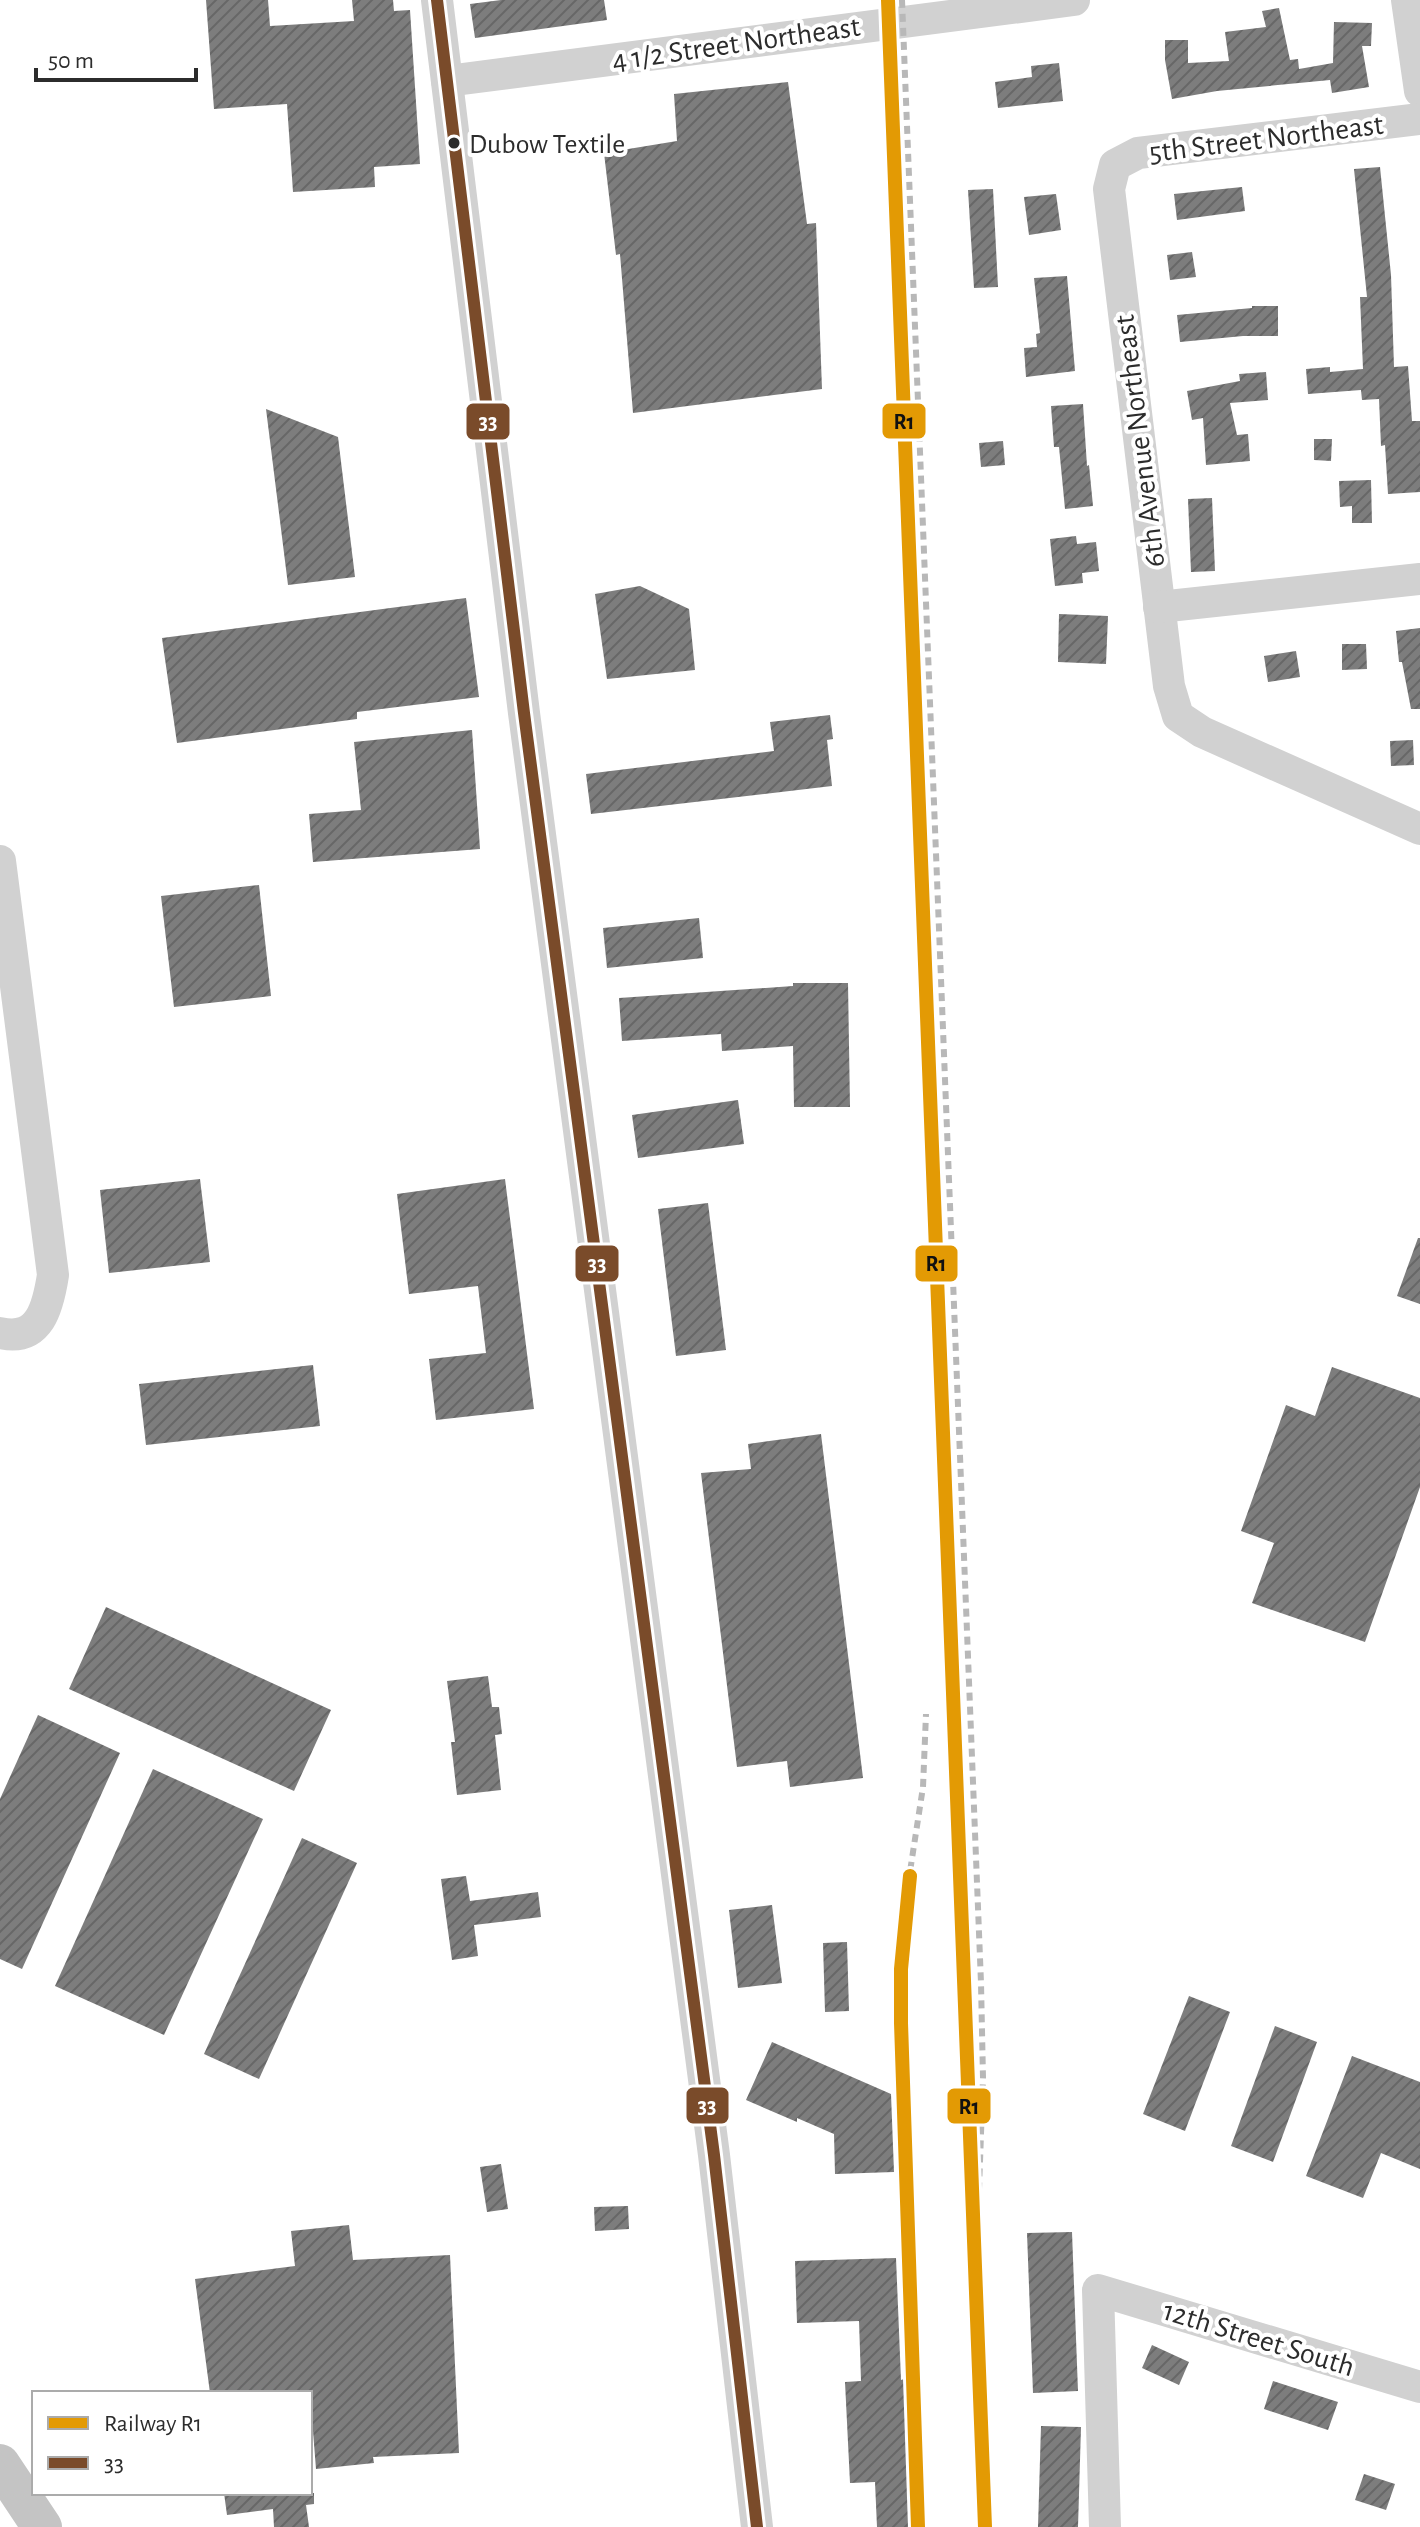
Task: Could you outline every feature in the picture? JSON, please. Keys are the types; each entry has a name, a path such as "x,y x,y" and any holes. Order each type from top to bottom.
{"main road":[{"path":"0,2464 42,2527"}],"street":[{"path":"437,0 528,745 715,2163 757,2527"},
{"name":"4 1/2 Street Northeast","path":"447,81 1074,0"},
{"path":"1407,0 1420,91"},
{"name":"5th Street Northeast","path":"1115,165 1138,153 1420,119"},
{"name":"6th Avenue Northeast","path":"1115,165 1109,189 1169,686 1178,716 1202,732 1420,829"},
{"path":"1159,607 1420,579"},
{"path":"0,861 53,1275 48,1306 32,1329 11,1336 0,1333"},
{"name":"12th Street South","path":"1105,2527 1098,2290 1420,2387"}],"building":[{"path":"206,0 268,0 270,26 354,21 352,0 393,0 394,11 410,10 420,164 374,167 375,187 293,192 287,104 214,109"},
{"path":"501,0 604,0 607,20 475,38 470,4"},
{"path":"1279,8 1290,60 1298,59 1299,69 1333,63 1334,22 1372,23 1371,46 1362,46 1369,87 1332,93 1330,80 1217,91 1172,99 1165,40 1188,40 1188,63 1229,61 1225,32 1266,27 1262,11"},
{"path":"1059,63 1063,101 998,108 995,82 1032,77 1031,66"},
{"path":"788,82 807,224 816,223 822,389 633,413 620,254 616,255 604,153 677,141 674,94"},
{"path":"1380,167 1391,275 1394,367 1408,366 1412,421 1420,421 1420,492 1388,494 1385,445 1381,446 1379,399 1362,400 1361,390 1308,394 1306,369 1330,367 1330,372 1363,369 1360,297 1367,297 1354,169"},
{"path":"1242,187 1245,211 1177,220 1174,194"},
{"path":"993,189 998,287 974,288 968,190"},
{"path":"1056,194 1061,230 1029,235 1024,197"},
{"path":"1192,252 1196,277 1170,280 1167,255"},
{"path":"1067,276 1075,371 1026,377 1024,348 1037,347 1036,334 1040,333 1034,278"},
{"path":"1278,306 1278,336 1180,342 1177,315"},
{"path":"1266,372 1268,400 1230,403 1237,435 1248,434 1250,461 1206,465 1203,418 1192,420 1187,391 1240,381 1239,374"},
{"path":"1083,404 1093,506 1065,509 1059,447 1054,447 1051,406"},
{"path":"266,409 338,437 355,577 288,585"},
{"path":"1314,439 1332,439 1331,461 1314,460"},
{"path":"1003,441 1005,465 981,467 979,443"},
{"path":"1371,480 1372,523 1352,523 1352,506 1340,507 1339,481"},
{"path":"1212,498 1215,571 1191,572 1188,499"},
{"path":"1076,536 1077,544 1096,542 1099,571 1082,573 1083,583 1055,586 1050,539"},
{"path":"640,586 689,609 695,670 607,679 595,594"},
{"path":"466,598 479,697 357,712 357,719 177,743 162,638"},
{"path":"1059,614 1108,616 1106,664 1058,662"},
{"path":"1420,628 1420,709 1411,709 1402,662 1399,662 1396,631"},
{"path":"1342,644 1366,644 1367,669 1342,670"},
{"path":"1296,651 1300,677 1268,682 1264,656"},
{"path":"830,715 833,739 827,740 832,786 591,814 586,774 774,751 770,722"},
{"path":"472,730 480,849 313,862 309,814 361,810 354,742"},
{"path":"1413,740 1414,765 1391,766 1390,741"},
{"path":"259,885 271,996 174,1007 161,896"},
{"path":"699,918 703,958 607,968 603,928"},
{"path":"793,983 848,983 850,1107 794,1107 793,1046 722,1051 721,1034 622,1041 619,998 793,986"},
{"path":"738,1100 744,1144 638,1158 632,1115"},
{"path":"200,1179 210,1262 109,1273 100,1190"},
{"path":"505,1179 534,1409 436,1420 429,1359 486,1353 478,1286 409,1294 397,1194"},
{"path":"708,1203 726,1350 676,1356 658,1209"},
{"path":"1420,1238 1420,1304 1397,1296"},
{"path":"313,1365 320,1426 146,1445 139,1384"},
{"path":"1332,1367 1420,1398 1420,1487 1365,1642 1252,1603 1274,1543 1241,1531 1286,1405 1315,1416"},
{"path":"821,1434 863,1778 790,1787 787,1761 737,1767 701,1473 751,1469 748,1444"},
{"path":"106,1607 331,1710 294,1791 69,1689"},
{"path":"488,1676 492,1707 499,1707 502,1734 495,1735 501,1790 457,1795 451,1742 455,1742 447,1681"},
{"path":"38,1715 120,1753 22,1969 0,1959 0,1799"},
{"path":"153,1769 263,1819 164,2035 55,1986"},
{"path":"302,1838 357,1863 259,2079 204,2054"},
{"path":"466,1876 470,1901 538,1892 541,1917 474,1925 478,1956 452,1960 441,1879"},
{"path":"772,1905 782,1983 738,1988 729,1910"},
{"path":"847,1942 849,2011 825,2012 823,1943"},
{"path":"1189,1996 1230,2012 1185,2131 1143,2114"},
{"path":"1275,2026 1317,2042 1273,2162 1231,2146"},
{"path":"772,2042 891,2094 894,2172 835,2174 834,2134 746,2100"},
{"path":"1352,2056 1420,2082 1420,2169 1381,2153 1363,2198 1306,2176"},
{"path":"501,2164 508,2209 487,2212 480,2167"},
{"path":"628,2206 629,2229 595,2231 594,2207"},
{"path":"349,2225 353,2260 450,2255 459,2453 373,2457 374,2463 316,2469 312,2391 210,2391 195,2279 295,2266 291,2231"},
{"path":"1072,2232 1078,2391 1033,2393 1027,2233"},
{"path":"896,2258 912,2527 877,2527 875,2482 850,2483 845,2382 861,2381 859,2321 797,2323 795,2261"},
{"path":"1152,2345 1189,2362 1179,2385 1142,2368"},
{"path":"1273,2381 1338,2402 1328,2430 1264,2409"},
{"path":"1041,2426 1081,2427 1078,2527 1038,2527"},
{"path":"1364,2474 1395,2484 1386,2510 1355,2500"},
{"path":"314,2493 314,2504 306,2505 309,2527 274,2527 273,2509 227,2515 224,2495"}],"railway":[{"path":"902,0 981,1983 983,2078 976,2273"},
{"path":"918,2527 902,2082 901,1969 905,1904 923,1787 926,1714"}],"rail line":[{"name":"R1","path":"888,0 985,2527"},
{"name":"R1","path":"910,1876 901,1969 901,2023 918,2527"}],"transit line":[{"name":"33","path":"437,0 524,713 714,2155 757,2527"}],"place":[{"name":"Dubow Textile","path":"454,143"}]}
